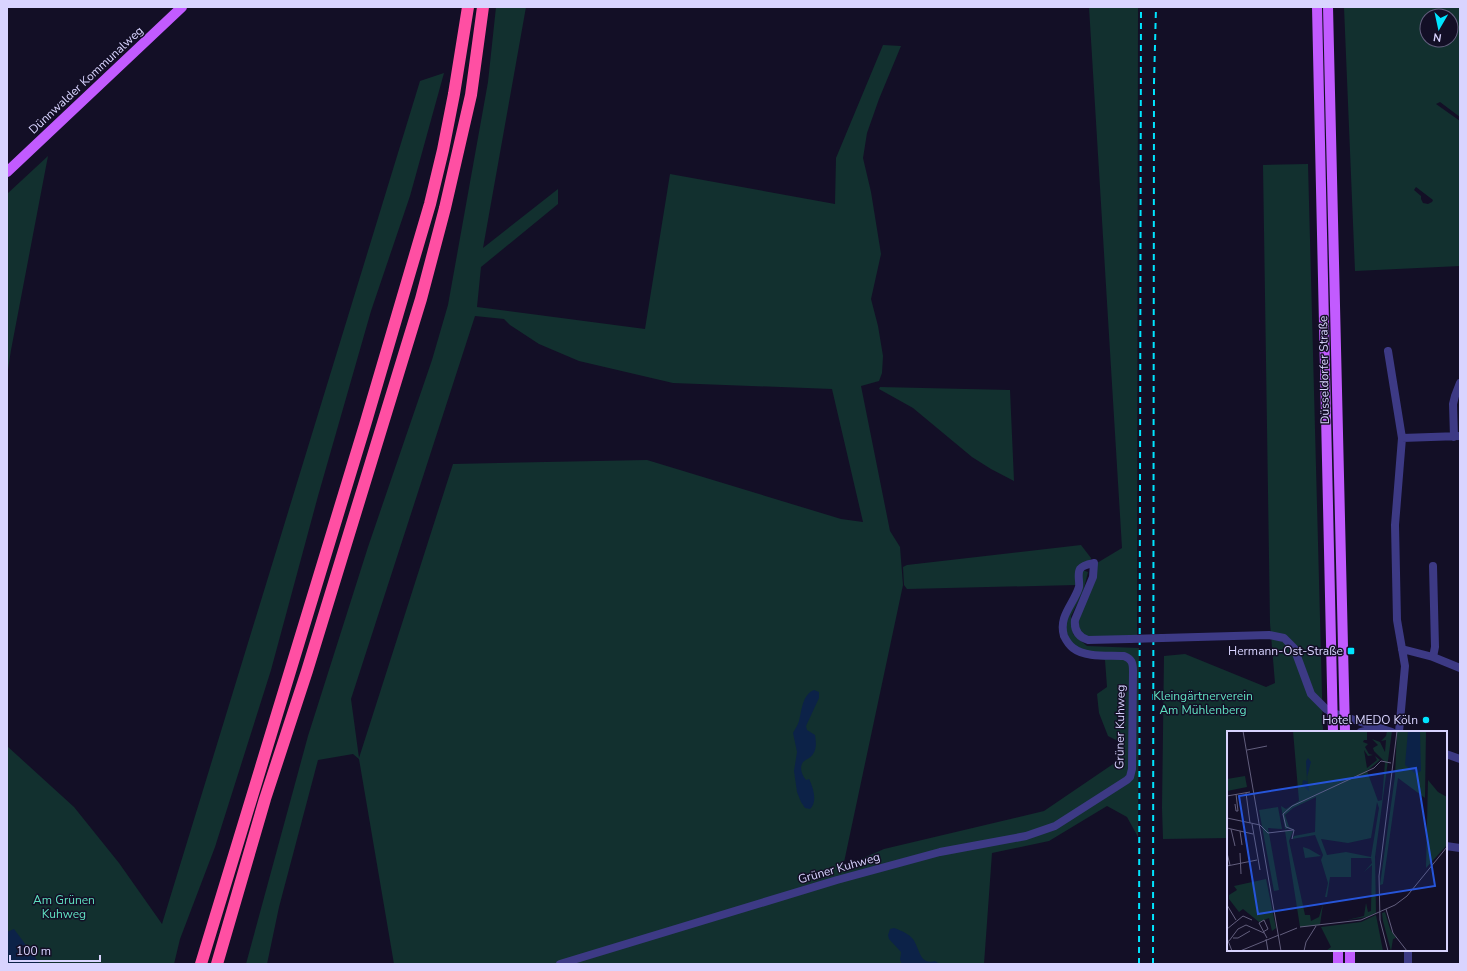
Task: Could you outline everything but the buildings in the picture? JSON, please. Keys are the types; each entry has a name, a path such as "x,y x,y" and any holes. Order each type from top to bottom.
{"highway":[{"path":"201,964 393,333 430,204 454,94 468,7"},
{"path":"217,964 266,799 422,299 445,208 471,94 484,7"}],"main road":[{"name":"Dünnwalder Kommunalweg","path":"7,172 182,7"},
{"name":"Düsseldorfer Straße","path":"1317,7 1334,731"},
{"name":"Düsseldorfer Straße","path":"1328,7 1345,731"},
{"path":"1338,951 1338,964"},
{"path":"1350,951 1350,964"}],"street":[{"path":"1388,351 1402,438 1395,525 1397,620 1405,666 1399,731"},
{"path":"1402,438 1457,437 1453,404 1454,396 1460,383"},
{"name":"Grüner Kuhweg","path":"560,964 837,880 940,852 1026,836 1048,829 1127,780 1130,777 1132,769 1133,671 1131,660 1124,656 1086,654 1079,652 1068,644 1063,631 1064,617 1078,588 1079,572 1084,566 1094,563 1094,572 1075,620 1074,627 1082,638 1088,640 1269,635 1284,638 1294,648 1311,694 1326,709 1333,713"},
{"path":"1433,566 1435,647 1433,657"},
{"path":"1402,649 1433,657 1460,668"},
{"path":"1333,713 1388,731"},
{"path":"1365,731 1378,728"},
{"path":"1447,754 1460,759"},
{"path":"1447,846 1460,848"},
{"path":"1408,951 1408,964"}],"green space":[{"path":"496,7 526,7 483,248 558,189 558,204 481,267 477,307 645,329 670,174 835,204 836,158 883,45 901,46 867,133 863,158 871,192 881,254 871,299 878,326 883,356 882,373 879,381 861,386 890,531 900,547 903,585 843,867 884,849 1044,811 1119,760 1118,741 1108,736 1099,713 1097,694 1107,687 1105,660 1083,657 1069,641 1064,622 1082,570 1088,572 1083,592 1071,616 1073,634 1087,646 1139,648 1138,837 1127,817 1107,806 1049,841 992,853 984,964 394,964 359,759 353,754 318,760 279,907 267,964 246,964 308,736 368,547 432,360 448,305 488,82","holes":["475,316 504,319 510,325 539,344 579,361 673,383 832,389 863,522 841,519 647,460 453,464 359,758 351,699"]},
{"path":"1089,7 1138,7 1137,636 1082,636 1078,626 1097,563 1122,548"},
{"path":"1344,7 1460,7 1460,117 1440,102 1436,104 1460,121 1460,266 1355,271","holes":["1416,187 1433,200 1428,204 1423,203 1421,196 1414,190"]},
{"name":"Am Grünen Kuhweg","path":"444,73 410,196 371,311 318,496 271,670 215,847 180,939 174,964 7,964 7,746 74,807 119,863 162,924 420,81"},
{"path":"48,156 11,350 7,376 7,194"},
{"name":"Kleingärtnerverein Am Mühlenberg","path":"1308,164 1323,731 1227,731 1227,838 1163,839 1164,656 1185,654 1266,687 1275,683 1270,623 1263,165"},
{"path":"880,387 1010,390 1014,481 972,457 913,408 879,389"},
{"path":"1081,545 1091,558 1090,561 1083,563 1076,585 907,589 904,585 903,567 907,565"}],"water":[{"path":"814,690 819,692 819,698 806,726 807,730 815,735 816,747 812,755 803,762 801,769 806,780 809,779 813,790 814,802 810,809 805,808 797,792 794,771 797,752 793,733 799,722 805,699 810,692"},
{"path":"894,928 908,934 911,937 922,958 929,962 935,961 940,964 902,964 900,960 901,952 889,939 888,935 890,929"},
{"path":"14,929 40,964 7,964 7,932"}],"railway":[{"path":"1139,964 1141,7"},
{"path":"1153,964 1154,83 1156,7"}],"place":[{"name":"Hermann-Ost-Straße","path":"1351,651"},
{"name":"Hotel MEDO Köln","path":"1426,720"}]}
